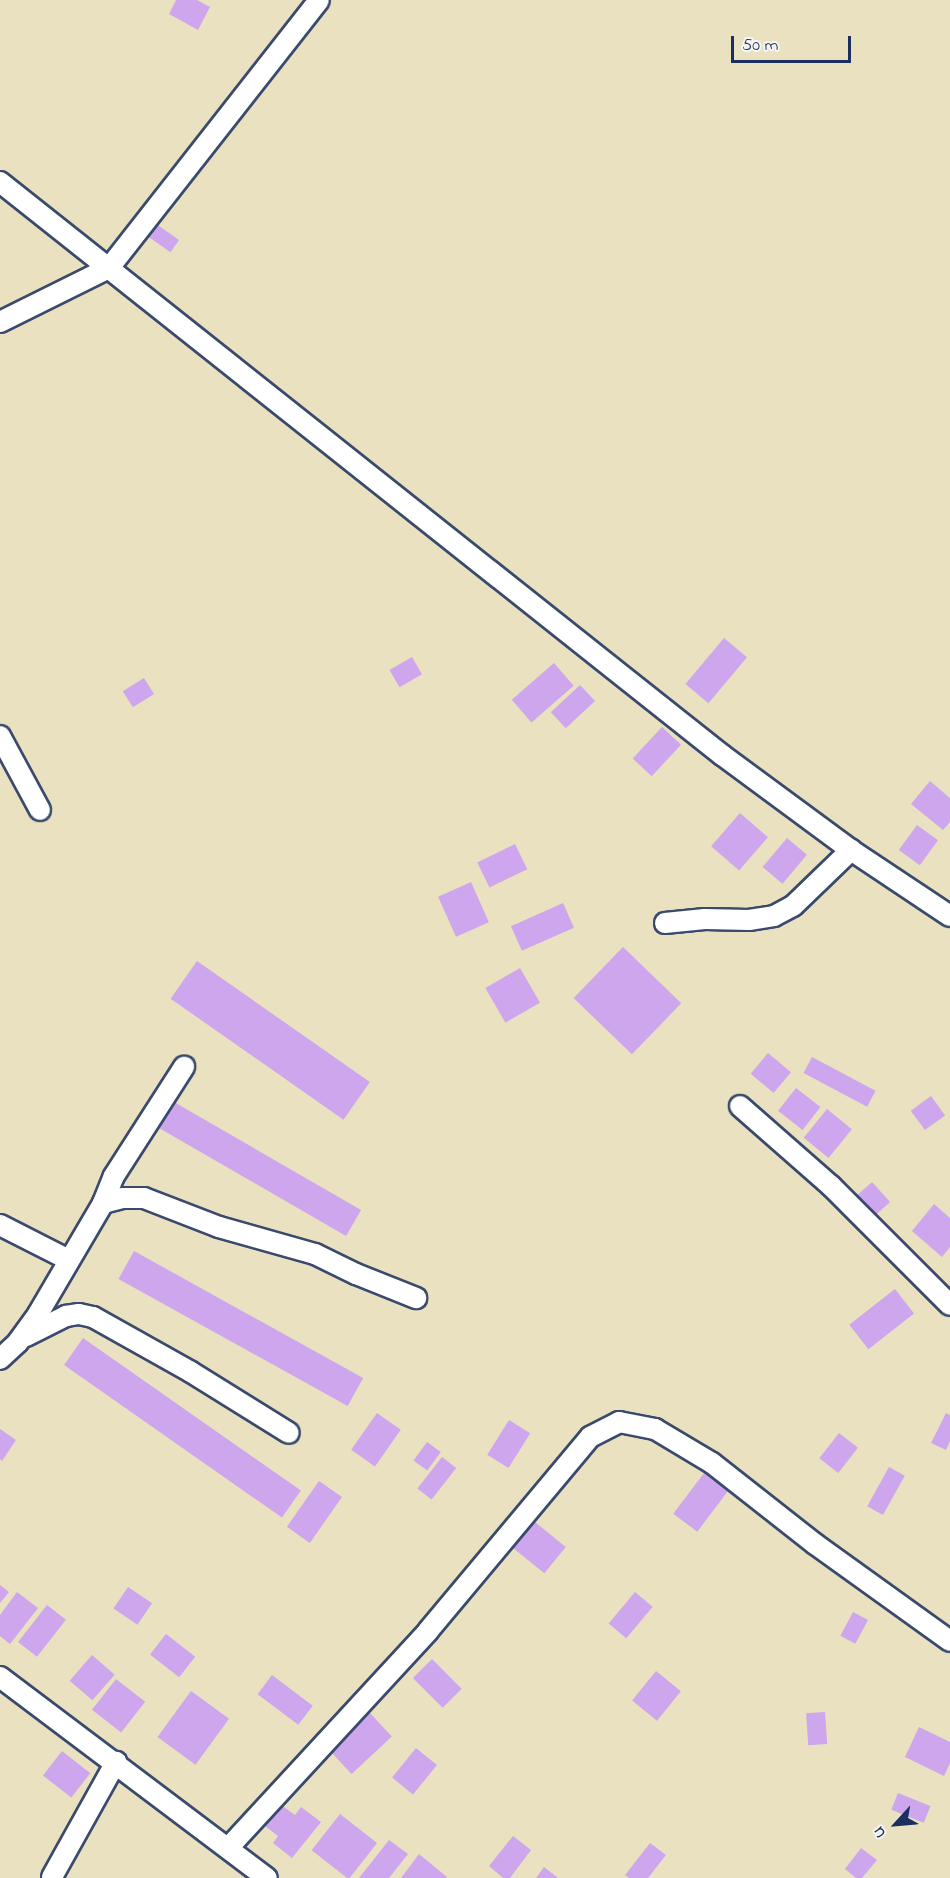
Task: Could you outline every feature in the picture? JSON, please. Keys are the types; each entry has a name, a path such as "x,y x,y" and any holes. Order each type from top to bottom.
{"street":[{"path":"0,322 110,268 319,0"},
{"path":"0,182 722,755 850,850 950,916"},
{"path":"0,736 40,810"},
{"path":"665,923 705,919 749,920 774,916 793,906 850,850"},
{"path":"18,1342 38,1314 103,1203 114,1176 184,1067"},
{"path":"740,1106 831,1186 950,1305"},
{"path":"103,1203 123,1198 144,1198 219,1227 315,1254 356,1274 416,1298"},
{"path":"0,1225 69,1260"},
{"path":"0,1359 18,1342 37,1329 66,1316 79,1314 93,1317 191,1372 289,1433"},
{"path":"229,1847 428,1631 590,1437 619,1422 655,1429 712,1463 815,1544 950,1641"},
{"path":"0,1677 229,1847 267,1878"},
{"path":"52,1877 116,1762"}],"building":[{"path":"176,0 197,0 210,7 198,30 169,14"},
{"path":"152,221 179,240 170,252 143,233"},
{"path":"724,638 747,657 708,703 685,684"},
{"path":"412,657 422,674 399,687 389,670"},
{"path":"554,663 574,686 531,722 512,700"},
{"path":"144,678 154,694 133,707 123,691"},
{"path":"580,685 595,701 566,728 551,712"},
{"path":"662,727 681,745 652,776 633,758"},
{"path":"930,781 950,798 950,822 943,830 911,804"},
{"path":"740,813 768,837 739,870 711,846"},
{"path":"917,825 938,840 920,865 899,850"},
{"path":"787,838 807,855 782,884 763,867"},
{"path":"515,844 527,869 490,888 477,862"},
{"path":"471,882 489,922 456,937 438,897"},
{"path":"563,903 574,928 522,951 511,926"},
{"path":"623,947 681,1003 632,1054 574,998"},
{"path":"197,961 370,1082 343,1120 171,999"},
{"path":"520,968 540,1003 505,1023 485,988"},
{"path":"768,1053 791,1072 774,1093 751,1074"},
{"path":"812,1057 876,1091 867,1107 804,1073"},
{"path":"796,1088 820,1107 803,1130 778,1111"},
{"path":"931,1096 945,1115 925,1130 911,1111"},
{"path":"174,1102 361,1210 346,1236 159,1128"},
{"path":"827,1109 852,1129 829,1158 804,1138"},
{"path":"872,1182 890,1202 874,1216 856,1196"},
{"path":"934,1204 950,1218 950,1247 942,1257 912,1231"},
{"path":"134,1251 363,1378 348,1406 118,1279"},
{"path":"895,1289 914,1313 868,1349 849,1325"},
{"path":"83,1338 301,1491 282,1518 64,1365"},
{"path":"377,1413 401,1430 375,1466 351,1450"},
{"path":"946,1413 950,1415 950,1441 946,1450 931,1443"},
{"path":"509,1420 530,1433 508,1468 487,1455"},
{"path":"0,1429 16,1440 2,1461 0,1459"},
{"path":"839,1433 858,1448 838,1473 819,1458"},
{"path":"427,1442 441,1452 427,1471 413,1461"},
{"path":"442,1457 456,1468 432,1500 417,1489"},
{"path":"889,1467 905,1476 883,1515 867,1506"},
{"path":"704,1473 728,1491 697,1532 673,1514"},
{"path":"319,1481 342,1497 310,1543 287,1527"},
{"path":"530,1518 566,1547 544,1573 509,1544"},
{"path":"0,1585 9,1592 0,1603"},
{"path":"128,1587 152,1603 138,1625 113,1609"},
{"path":"17,1592 38,1608 10,1644 0,1636 0,1615"},
{"path":"635,1592 653,1607 626,1638 609,1623"},
{"path":"47,1605 66,1620 37,1657 18,1642"},
{"path":"853,1612 868,1620 855,1644 840,1636"},
{"path":"166,1634 195,1657 179,1677 150,1654"},
{"path":"92,1655 115,1675 92,1700 70,1681"},
{"path":"432,1659 462,1689 443,1708 413,1678"},
{"path":"656,1671 681,1691 657,1721 632,1701"},
{"path":"272,1675 313,1706 298,1725 258,1694"},
{"path":"116,1679 145,1702 121,1733 92,1710"},
{"path":"191,1691 229,1719 196,1765 157,1737"},
{"path":"368,1711 392,1737 352,1774 328,1749"},
{"path":"825,1712 827,1744 808,1745 806,1713"},
{"path":"919,1727 950,1742 950,1763 944,1776 905,1757"},
{"path":"416,1748 437,1765 413,1795 392,1778"},
{"path":"62,1751 90,1773 71,1798 43,1775"},
{"path":"898,1793 930,1806 924,1823 891,1810"},
{"path":"281,1805 295,1815 301,1807 321,1822 292,1858 273,1843 278,1836 265,1826"},
{"path":"340,1814 377,1843 350,1878 312,1850"},
{"path":"513,1836 531,1850 510,1878 503,1878 489,1866"},
{"path":"389,1840 408,1854 389,1878 359,1878"},
{"path":"650,1843 666,1855 648,1878 629,1878 625,1875"},
{"path":"861,1848 877,1860 862,1878 856,1878 845,1869"},
{"path":"419,1854 447,1877 401,1878"},
{"path":"544,1867 558,1878 536,1878"}]}
